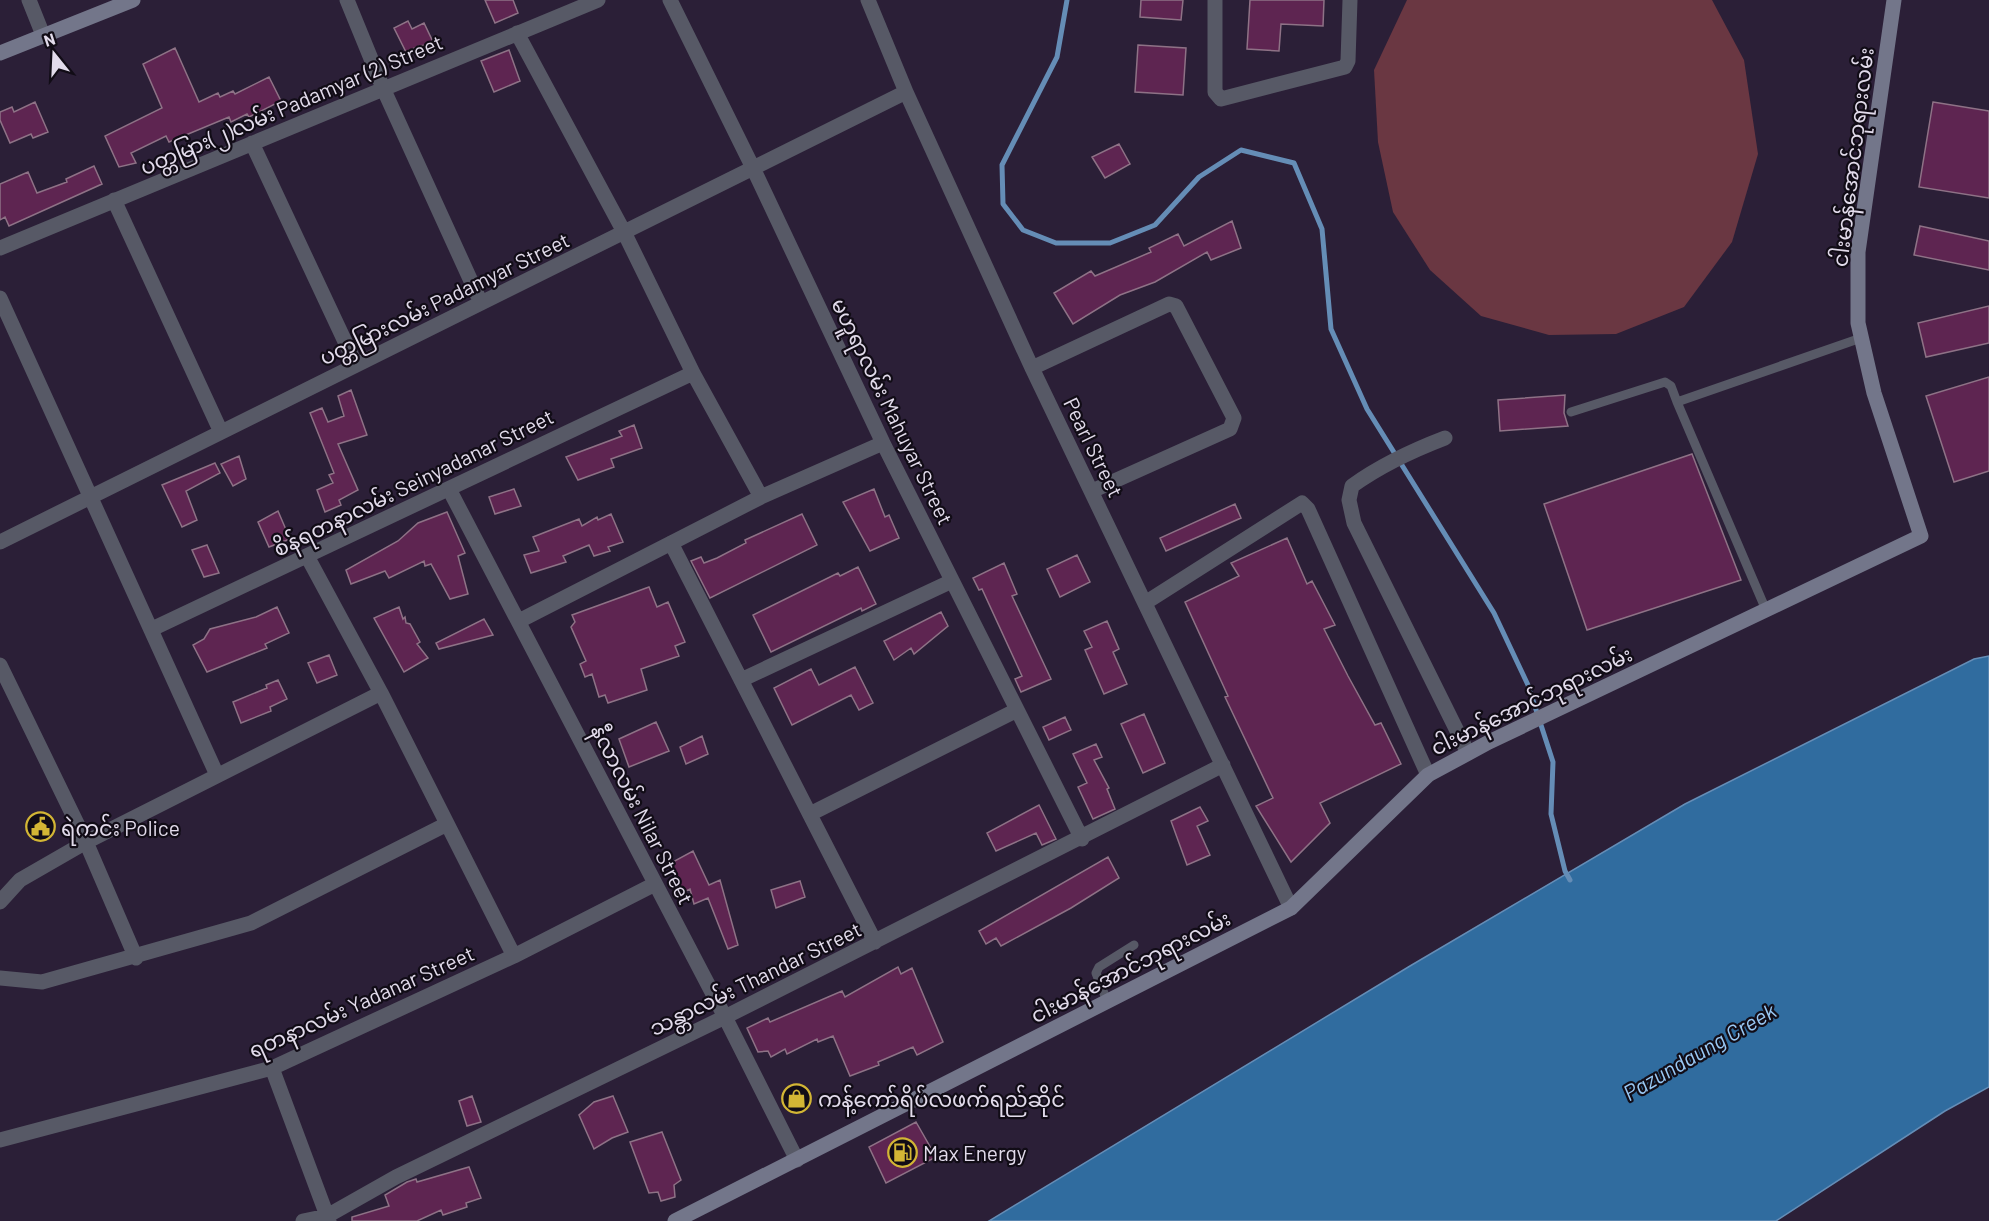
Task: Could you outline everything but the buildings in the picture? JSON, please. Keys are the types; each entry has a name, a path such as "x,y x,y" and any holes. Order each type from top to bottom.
{"main road":[{"path":"0,53 133,0"},
{"name":"ငါးမာန်အောင်ဘုရားလမ်း","path":"675,1221 1291,908 1428,775 1468,753 1921,536 1874,393 1858,323 1858,252 1894,0"}],"street":[{"path":"29,0 43,35"},
{"path":"346,0 383,88 481,303"},
{"name":"ပတ္တမြား(၂)လမ်း Padamyar (2) Street","path":"0,248 598,0"},
{"name":"မဟူရာလမ်း Mahuyar Street","path":"670,0 753,168 883,443 1082,839"},
{"path":"1215,0 1215,92 1221,99 1345,67 1348,61 1350,0"},
{"name":"Pearl Street","path":"873,2 906,92 1032,368 1291,908"},
{"path":"517,33 624,232 693,373 761,497"},
{"name":"ပတ္တမြားလမ်း Padamyar Street","path":"0,542 906,92"},
{"path":"252,143 356,365"},
{"path":"114,200 221,432"},
{"path":"0,298 217,775"},
{"path":"1032,368 1169,304 1176,306 1234,418 1230,429 1092,491"},
{"name":"စိန်ရတနာလမ်း Seinyadanar Street","path":"152,629 693,373"},
{"path":"1445,438 1388,462 1352,486 1348,500 1353,523 1468,753"},
{"path":"519,621 761,497 883,443"},
{"name":"နီလာလမ်း Nilar Street","path":"449,489 725,1017 796,1160"},
{"path":"1145,603 1302,503 1308,509 1428,775"},
{"path":"671,543 875,942"},
{"path":"307,556 381,693 514,956"},
{"path":"741,680 952,582"},
{"path":"0,665 86,842 136,958"},
{"path":"0,902 20,880 86,842 381,693"},
{"path":"810,814 1017,710"},
{"name":"သန္တာလမ်း Thandar Street","path":"303,1221 328,1219 396,1177 725,1017 1082,839 1223,765"},
{"path":"0,978 42,982 136,958 251,923 447,824"},
{"name":"ရတနာလမ်း Yadanar Street","path":"0,1140 272,1068 514,956 656,884"},
{"path":"272,1068 328,1219"}],"lane":[{"path":"1677,402 1861,338"},
{"path":"1571,412 1665,382 1671,386 1766,610"},
{"path":"1107,1001 1096,973 1099,967 1134,945"}],"shaded area":[{"path":"1407,0 1712,0 1744,60 1758,154 1732,242 1684,307 1616,334 1549,335 1481,316 1430,270 1393,212 1378,142 1374,70"}],"water":[{"name":"Pazundaung Creek","path":"1989,656 1989,1087 1945,1111 1776,1221 989,1221 1410,966 1685,804 1974,659"}],"waterway":[{"path":"1067,0 1057,57 1002,165 1003,204 1023,230 1056,243 1110,243 1155,225 1199,177 1241,150 1294,163 1322,229 1331,329 1367,409 1494,613 1528,685 1553,762 1551,814 1565,871 1570,880"}],"place":[{"name":"ရဲကင်း Police","path":"40,827"},
{"name":"ကန့်ကော်ရိပ်လဖက်ရည်ဆိုင်","path":"797,1098"},
{"name":"Max Energy","path":"902,1152"}]}
